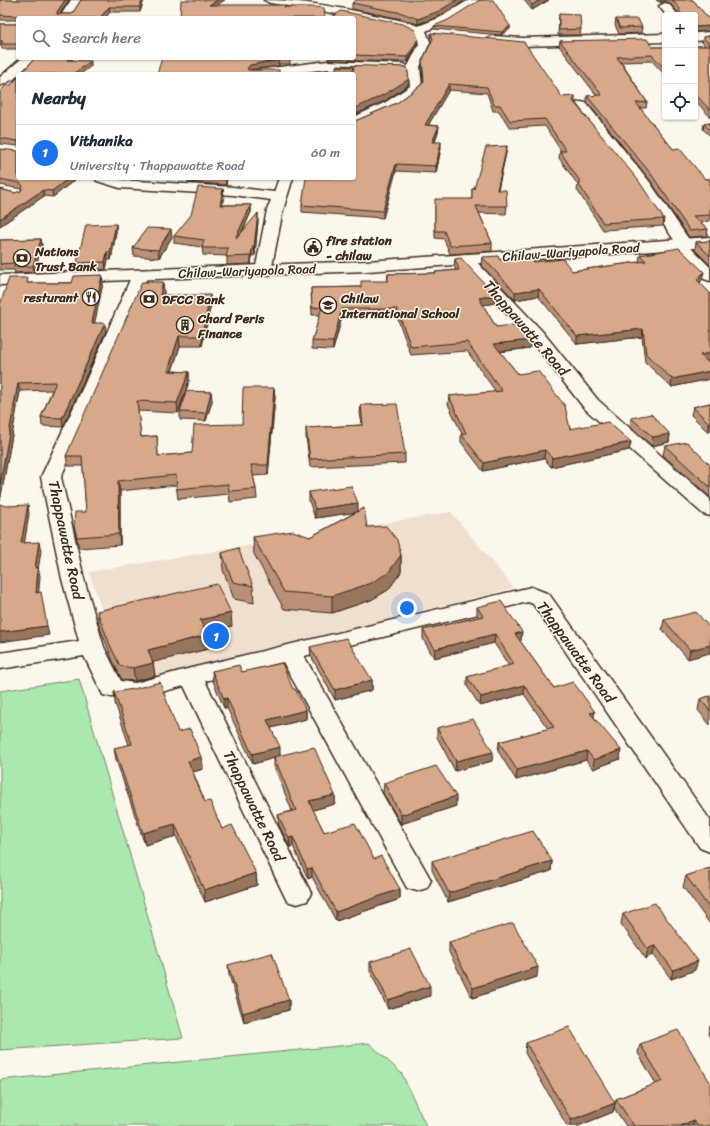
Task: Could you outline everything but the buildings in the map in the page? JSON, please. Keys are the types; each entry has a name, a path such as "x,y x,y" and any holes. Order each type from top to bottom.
{"street":[{"path":"66,16 78,0"},
{"path":"270,0 321,4 437,35"},
{"path":"420,31 443,20 477,0"},
{"path":"356,121 391,105 416,87 414,68 418,55 425,44 420,31"},
{"path":"698,37 710,36"},
{"path":"484,39 522,42 662,38"},
{"path":"0,82 27,60"},
{"path":"271,72 328,65 414,68"},
{"path":"581,106 644,184 680,244 710,276"},
{"path":"108,180 120,184 233,191 280,197"},
{"path":"262,271 275,210 285,180"},
{"name":"Chilaw-Wariyapola Road","path":"0,280 262,271 710,242"},
{"name":"Thappawatte Road","path":"465,259 536,335 590,404 710,510"},
{"name":"Thappawatte Road","path":"140,275 93,385 51,476 73,579 92,647 112,689 135,691 191,676 531,594 541,599 710,842"},
{"path":"0,661 92,647"},
{"path":"290,652 417,880"},
{"name":"Thappawatte Road","path":"191,676 297,893"}],"shaded area":[{"path":"451,512 514,588 127,685 89,572"}],"green space":[{"path":"79,679 183,1038 0,1050 0,691"},
{"path":"369,1043 402,1074 426,1126 0,1126 0,1080"}],"place":[{"name":"fire station - chilaw","path":"313,247"},
{"name":"Nations Trust Bank","path":"22,258"},
{"name":"resturant","path":"91,297"},
{"name":"DFCC Bank","path":"149,299"},
{"name":"Chilaw International School","path":"328,305"},
{"name":"Chard Peris Finance","path":"185,325"},
{"name":"Vithanika","path":"216,636"}]}
